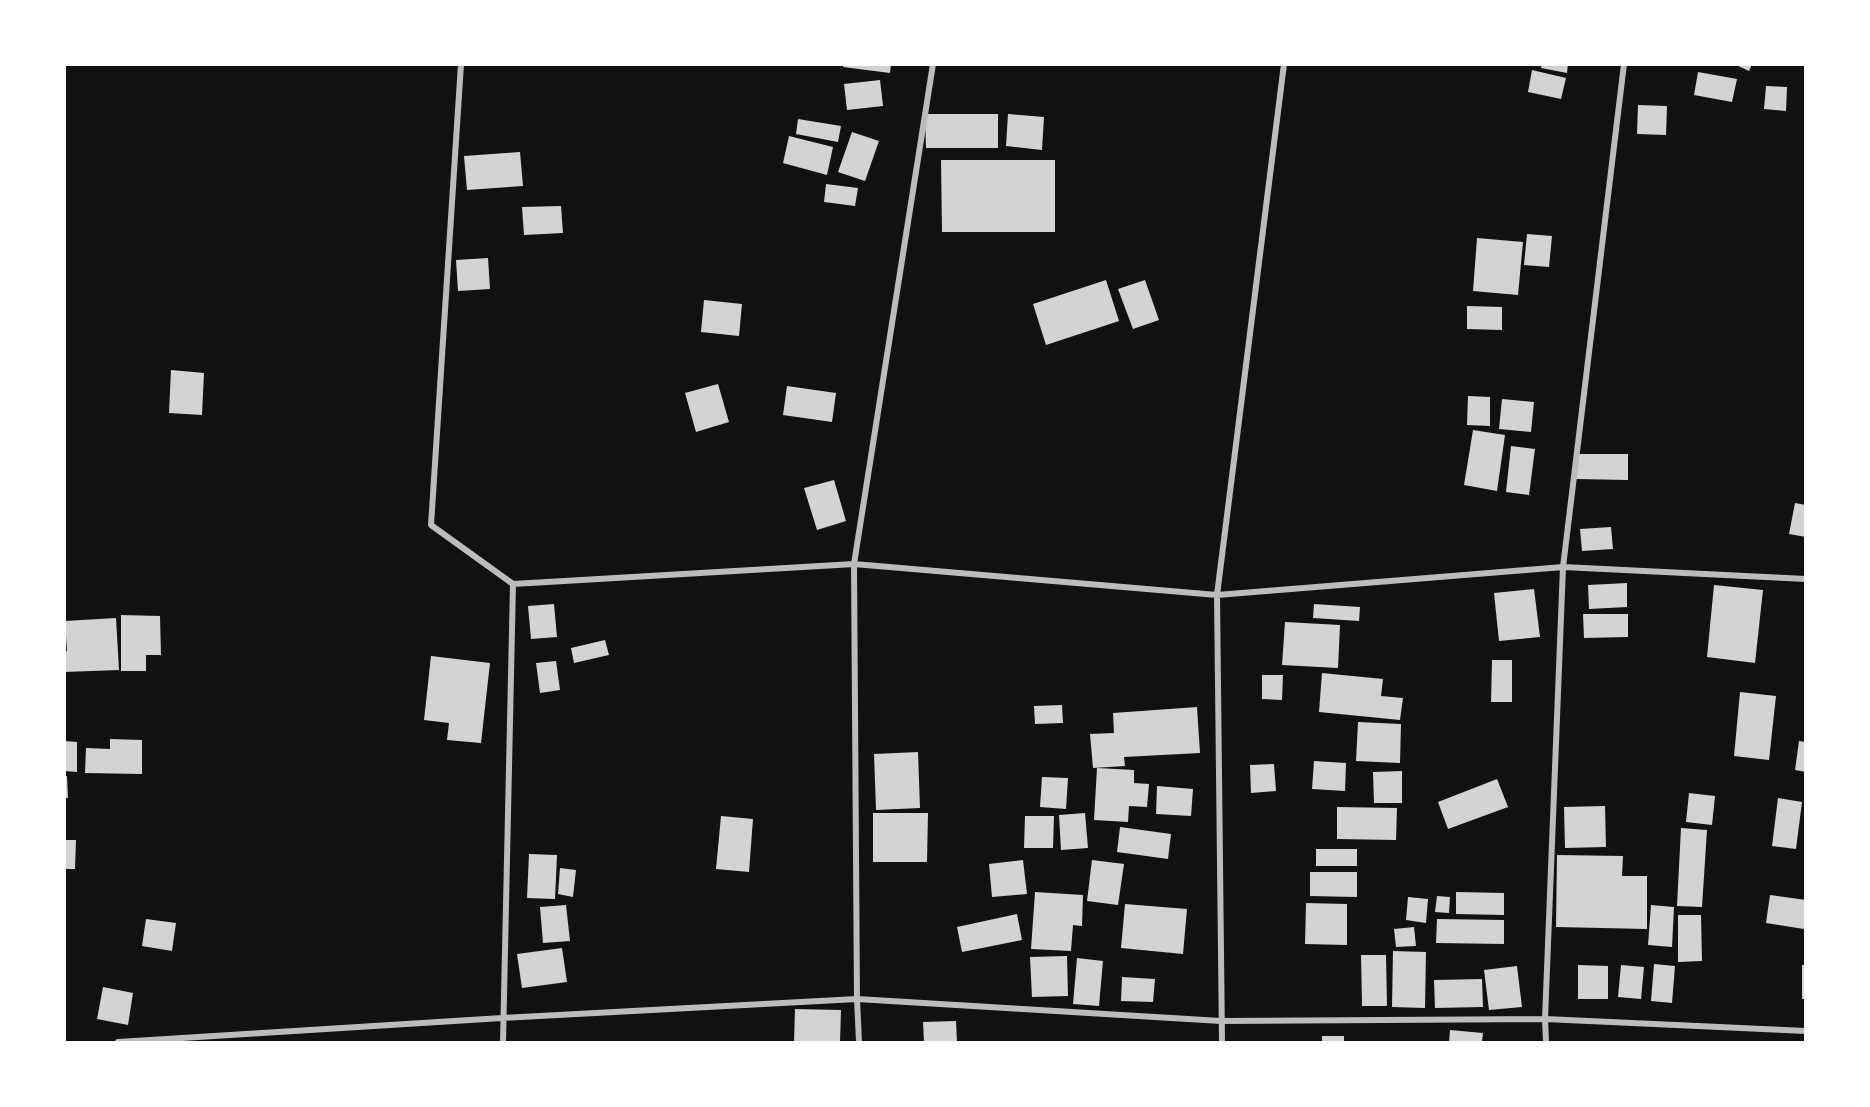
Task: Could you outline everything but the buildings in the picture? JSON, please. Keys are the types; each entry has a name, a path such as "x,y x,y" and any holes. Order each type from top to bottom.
{"street":[{"path":"461,64 431,525 513,584 855,564 1217,596 1563,567 1806,579"},
{"path":"859,1042 855,564 933,64"},
{"path":"1222,1042 1217,596 1284,64"},
{"path":"1546,1042 1545,1019 1563,567 1624,64"},
{"path":"503,1042 513,584"},
{"path":"118,1042 857,999 1221,1021 1545,1019 1806,1031"}]}
